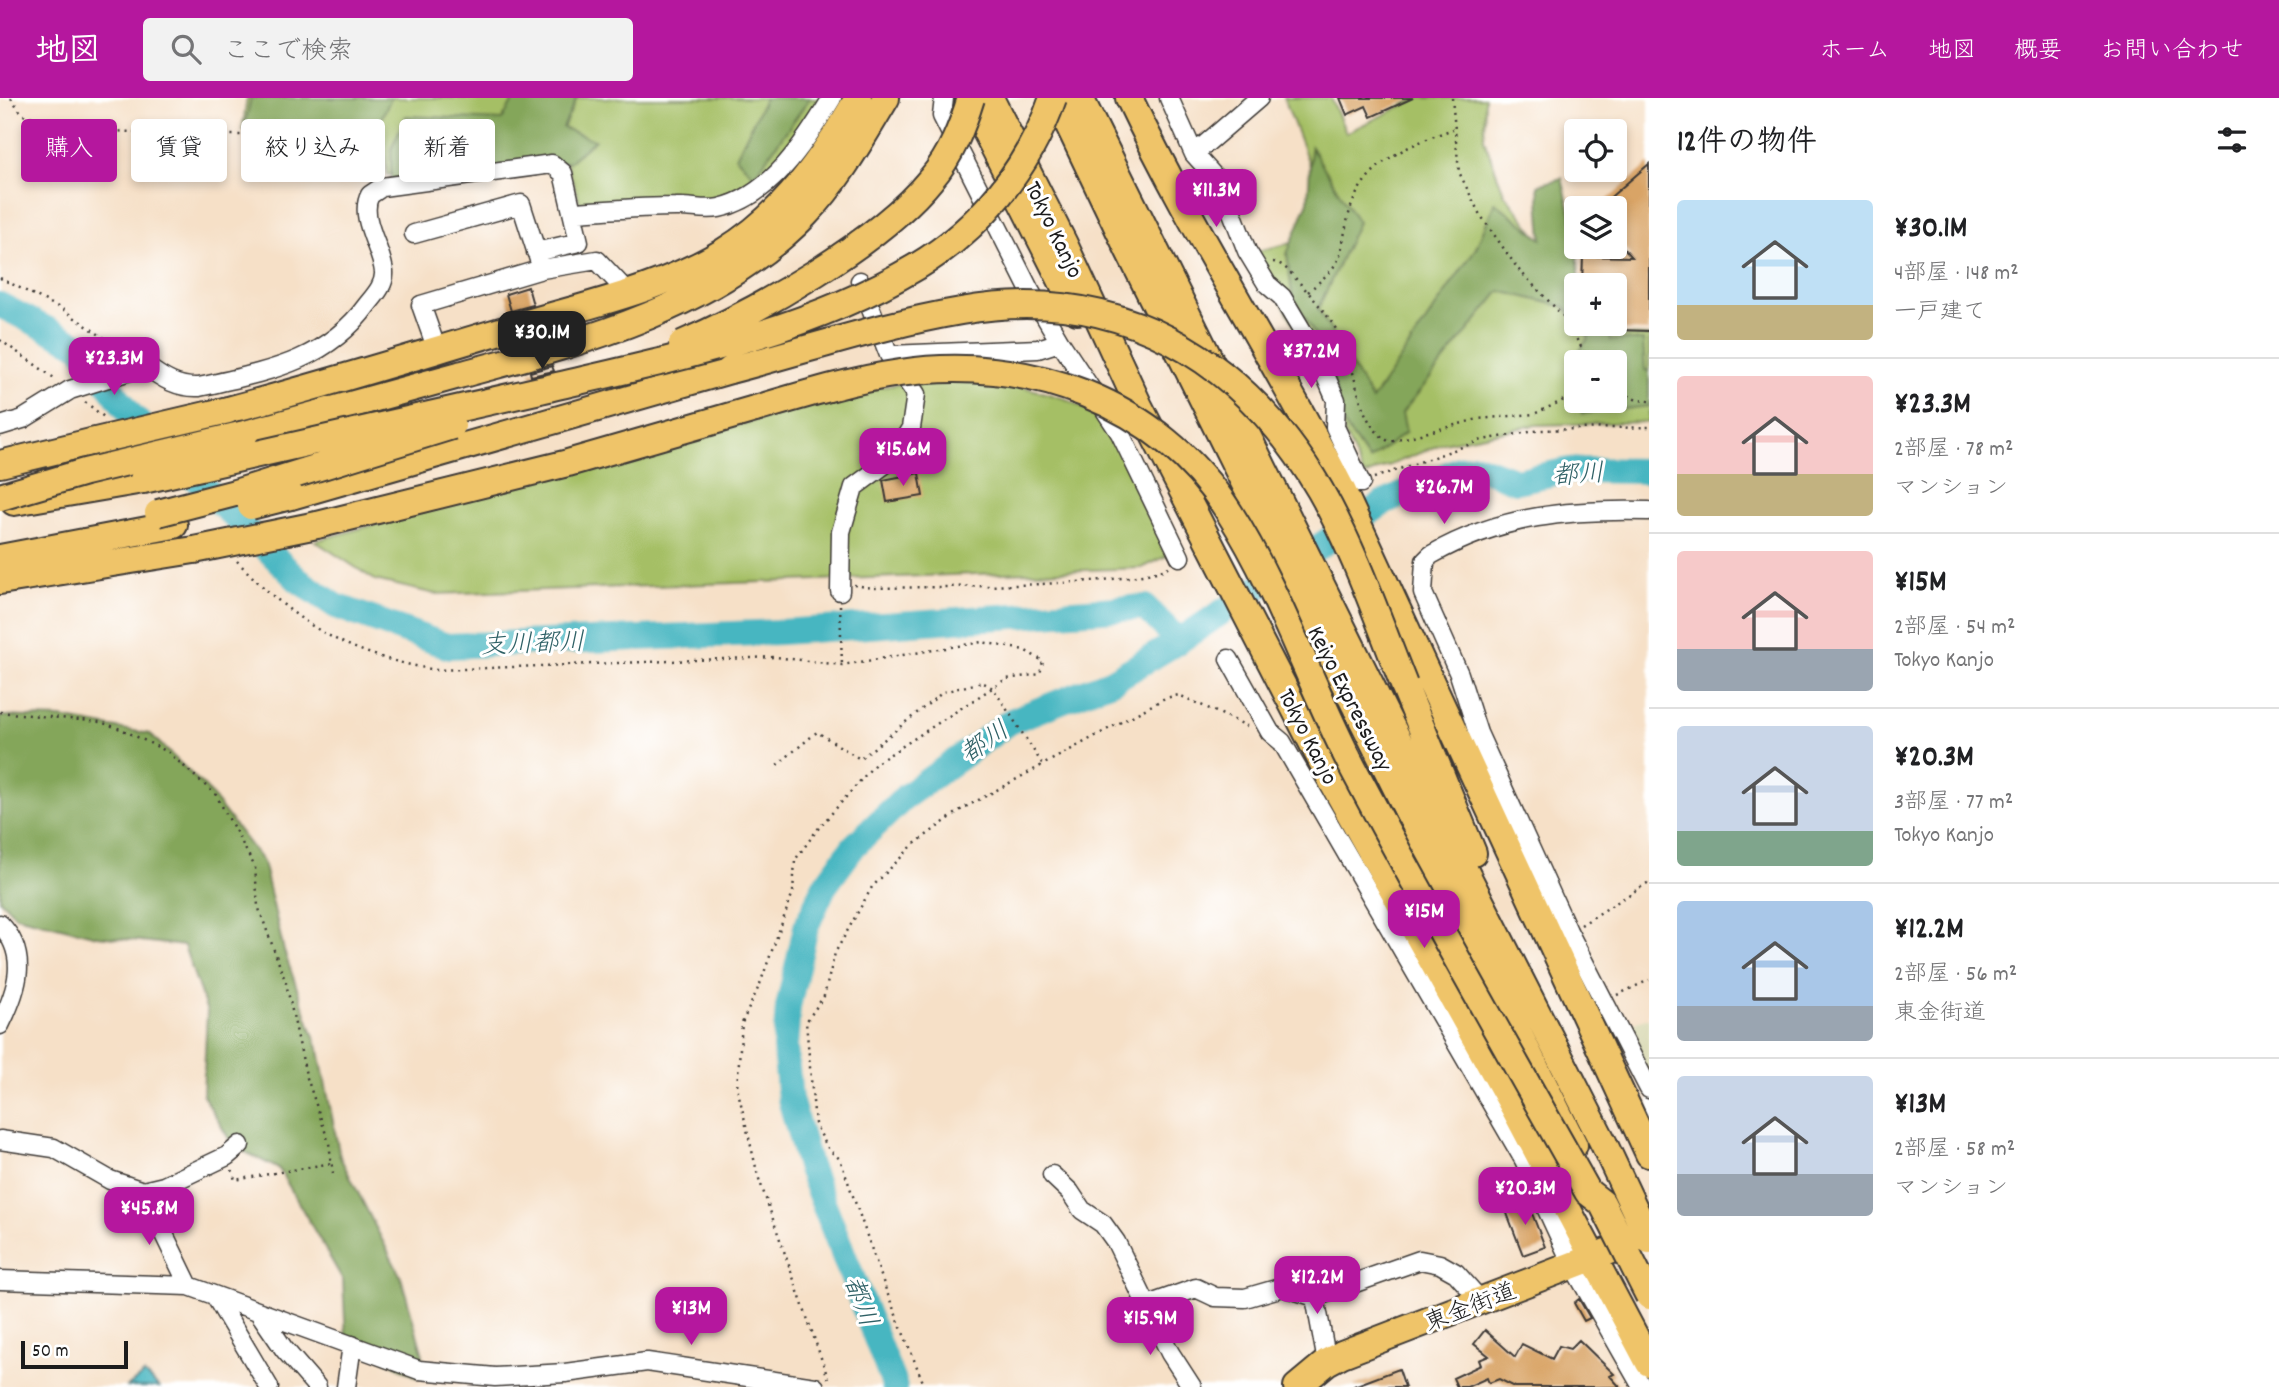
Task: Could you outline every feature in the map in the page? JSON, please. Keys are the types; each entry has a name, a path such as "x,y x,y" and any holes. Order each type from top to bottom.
{"highway":[{"path":"0,464 228,410 628,293 723,252 754,229 809,176 832,144 858,98"},
{"path":"0,497 85,472 245,433 535,355 691,299 734,274 806,214 853,153 886,98"},
{"path":"970,98 1095,344 1117,382 1139,406"},
{"path":"0,558 166,519 260,486 528,402 616,371 694,339 845,254 894,217 932,178 947,157 970,98"},
{"name":"Tokyo Kanjo","path":"990,98 1064,244 1139,406 1334,785 1584,1262 1649,1363"},
{"path":"0,505 143,480 677,358 769,331 835,305 916,267 981,214 1025,161 1055,98"},
{"name":"Keiyo Expressway","path":"1055,98 1466,922 1649,1296"},
{"name":"Keiyo Expressway","path":"1080,98 1389,722 1604,1144 1649,1238"},
{"path":"1129,98 1171,186 1318,443 1352,487 1382,575 1490,814 1646,1135"},
{"path":"1146,98 1168,152 1269,329 1304,404 1318,443"},
{"path":"0,547 291,496 453,452 730,370 953,313 1021,306 1065,308 1119,319 1189,350 1228,376 1251,397 1295,450 1339,526 1479,869 1598,1119 1604,1144"},
{"path":"0,581 194,550 317,525 568,463 902,372 954,368 1005,370 1057,383 1106,402 1130,415 1171,445 1207,481 1231,515 1353,767 1588,1192 1602,1203"},
{"name":"東金街道","path":"1297,1387 1327,1362 1649,1238"}],"street":[{"path":"573,212 680,206 709,209 737,202 766,184 796,150 832,98"},
{"path":"944,98 942,116 1060,342 1120,433 1180,557"},
{"path":"1169,98 1194,154 1221,184 1235,225 1256,266 1267,284 1282,297 1316,354 1336,400 1335,427 1352,487"},
{"path":"1194,154 1240,104 1258,98"},
{"path":"0,426 23,419 70,390 146,366 170,382 185,388 283,368 342,332 357,319 383,278 367,209 367,201 375,190 543,163 552,164 563,173 579,242 421,305 437,350"},
{"path":"414,234 521,204 539,260"},
{"path":"539,260 597,260 628,293"},
{"path":"840,587 842,532 854,487 892,459 911,428 916,394 889,355 860,281"},
{"path":"889,355 1038,349 1060,342"},
{"path":"1649,511 1576,513 1499,524 1448,546 1424,561 1423,593 1459,674 1478,733 1567,931 1602,1004 1649,1089"},
{"path":"1229,659 1270,732 1282,742 1584,1262 1642,1387"},
{"path":"0,924 8,933 18,955 20,976 2,1016"},
{"path":"0,1140 54,1148 110,1180 143,1191 164,1186 234,1151"},
{"path":"1052,1175 1070,1192 1082,1210 1103,1224 1116,1242 1170,1353 1192,1387"},
{"path":"143,1191 189,1286"},
{"path":"1148,1305 1196,1287 1215,1297 1245,1298 1283,1287 1315,1297 1420,1260 1440,1264 1456,1273 1482,1302"},
{"path":"0,1280 189,1286 419,1370 455,1376 565,1373 647,1362 710,1369 815,1387"},
{"path":"215,1296 269,1387"},
{"path":"1315,1297 1327,1362"},
{"path":"260,1314 312,1386"},
{"path":"346,1387 352,1346"}],"path":[{"path":"12,98 23,115 49,119 71,127 194,135 263,135 295,148 377,145 371,181 375,190"},
{"path":"1452,98 1459,172 1479,213 1518,269 1563,316 1583,350"},
{"path":"1308,292 1336,268 1343,252 1355,196 1373,169 1415,143 1453,129"},
{"path":"1256,266 1278,262 1308,292 1335,326 1345,346 1368,419 1375,432 1390,442 1478,419 1534,414 1564,400"},
{"path":"0,278 62,309 146,366"},
{"path":"0,340 70,390 109,423"},
{"path":"1627,395 1649,401"},
{"path":"1352,487 1482,440 1541,430 1649,427"},
{"path":"231,554 288,610 329,639 385,661 436,670 775,657 842,665 982,642 1024,650 1043,661 1040,674 1006,679 875,764 817,830 795,860 793,892 760,984 742,1023 737,1087 758,1176 831,1387"},
{"path":"842,665 840,587 1057,583 1153,573 1165,570 1180,557"},
{"path":"777,765 817,732 860,759 943,692 982,682 993,688 1043,765"},
{"path":"925,1387 886,1290 840,1159 829,1150 815,1124 806,1022 824,996 835,953 872,887 913,845 962,809 1165,698 1179,695 1247,726"},
{"path":"0,712 100,722 121,729 168,752 216,795 255,867 258,906 286,983 306,1074 329,1143 333,1174"},
{"path":"1567,931 1598,916 1649,882"},
{"path":"1602,1004 1649,980"},
{"path":"234,1151 235,1180 331,1163"}],"shaded area":[{"path":"1649,1018 1649,1078 1621,1027"}],"green space":[{"path":"247,98 824,98 783,158 767,176 750,188 729,197 704,202 652,205 580,203 567,165 552,156 495,163 495,119 399,119 399,174 387,175 385,119 244,119"},
{"path":"251,98 391,98 381,119 246,119"},
{"path":"501,98 577,98 563,128 595,140 569,162 495,170 495,120 502,120 513,101"},
{"path":"765,98 810,98 754,176 736,157"},
{"path":"1284,98 1331,98 1346,133 1418,98 1485,98 1484,139 1504,193 1565,273 1564,336 1649,336 1649,422 1536,425 1444,443 1364,476 1339,421 1341,409 1254,252 1308,239 1333,227"},
{"path":"406,116 478,119 405,119"},
{"path":"399,131 399,181 391,182 391,149"},
{"path":"1311,147 1358,222 1318,309 1372,400 1476,248 1495,202 1542,239 1538,185 1562,178 1566,196 1564,196 1564,259 1578,259 1579,273 1564,273 1564,307 1500,291 1402,413 1406,432 1369,460 1343,423 1329,360 1292,294 1287,254 1308,201"},
{"path":"1610,336 1610,340 1643,340 1645,370 1649,370 1649,406 1627,409 1627,350 1580,350 1589,337"},
{"path":"938,379 1003,381 1066,399 1108,420 1171,554 1142,568 435,594 375,580 315,541 873,388"},
{"path":"0,716 61,718 150,734 206,788 263,862 284,951 319,1051 340,1157 401,1277 423,1355 419,1378 346,1340 343,1280 279,1169 233,1146 203,1095 207,1012 184,946 97,936 16,916 0,900"}],"water":[{"path":"144,1374 159,1387 127,1387"}],"building":[{"path":"1340,98 1413,98 1371,117 1366,106 1347,115"},
{"path":"1649,164 1649,331 1627,330 1627,273 1582,273 1583,259 1632,257 1627,251 1627,196 1612,196"},
{"path":"528,287 533,305 511,311 506,294"},
{"path":"552,366 554,371 531,376 530,372"},
{"path":"919,473 923,496 887,502 883,480"},
{"path":"1526,1198 1545,1247 1523,1255 1505,1208"},
{"path":"1579,1299 1590,1318 1584,1321 1574,1303"},
{"path":"1485,1330 1515,1357 1522,1344 1552,1359 1559,1346 1570,1349 1579,1340 1614,1374 1610,1376 1620,1387 1515,1387 1499,1379 1489,1383 1487,1378 1467,1387 1457,1387 1453,1378 1481,1365 1479,1360 1489,1356 1474,1344"},
{"path":"1399,1369 1405,1387 1354,1387 1354,1386"}],"waterway":[{"name":"支川都川","path":"0,305 80,346 131,415 298,580 336,606 447,646 781,632 1145,607 1179,641"},
{"name":"都川","path":"895,1387 809,1166 790,1099 785,1047 788,1007 806,927 824,887 854,846 906,796 1011,721 1112,681 1179,641 1382,504 1459,469 1476,466 1516,481 1570,470 1649,471"}]}
